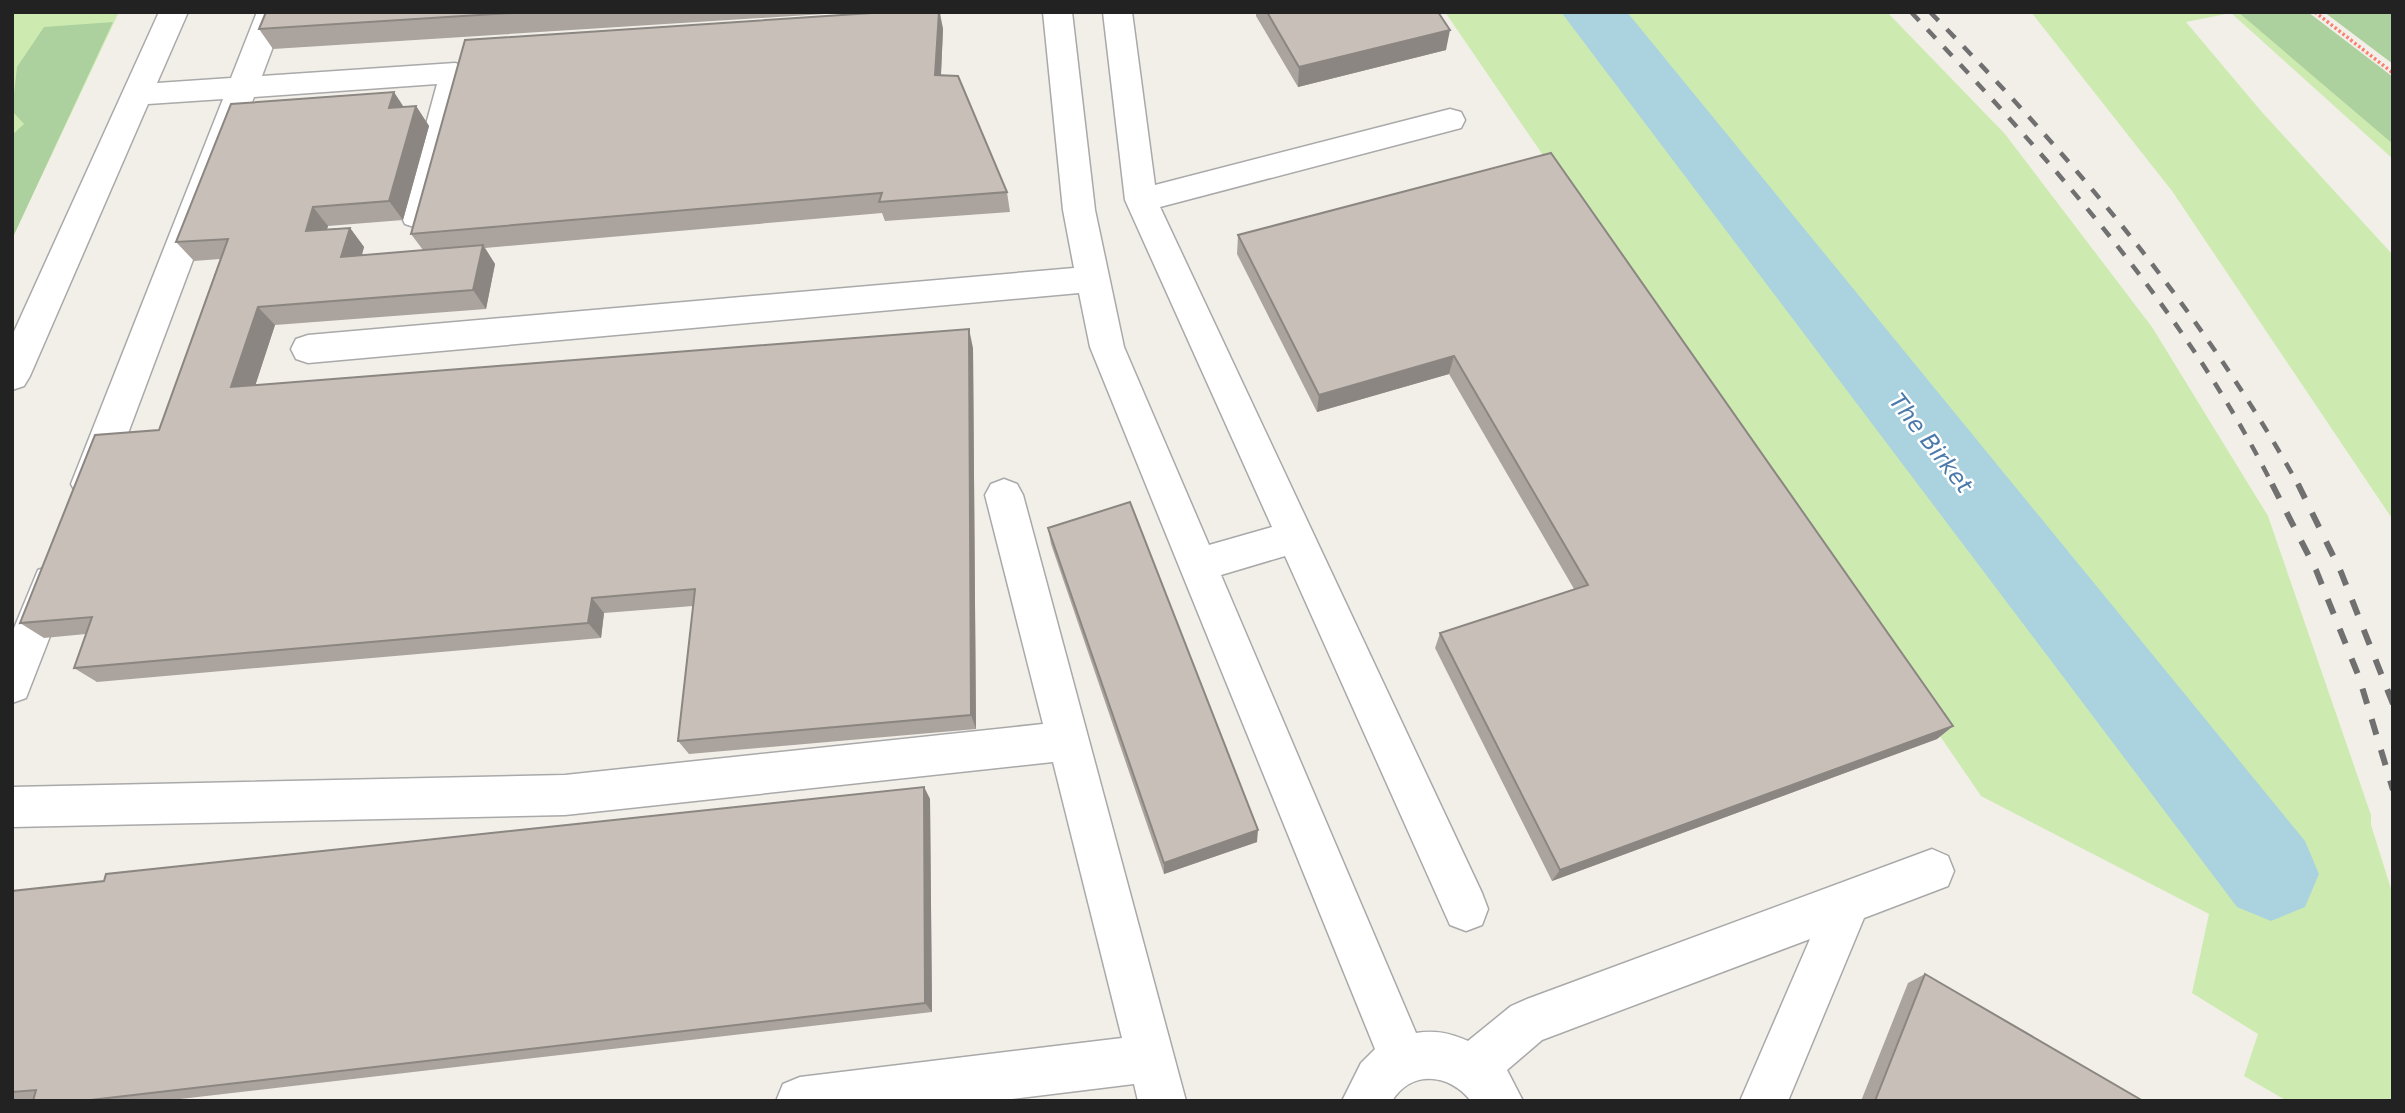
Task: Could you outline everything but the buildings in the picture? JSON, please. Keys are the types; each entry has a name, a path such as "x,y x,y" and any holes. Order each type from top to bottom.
{"lane":[{"path":"12,376 174,12"},
{"path":"77,516 272,12"},
{"path":"1057,12 1094,72 1141,200 1466,909"},
{"path":"1117,12 1094,72 1079,210 1107,347 1403,1059"},
{"path":"135,95 455,74 417,215"},
{"path":"1141,200 1450,120"},
{"path":"308,349 1094,279"},
{"path":"800,1101 1156,1080 1004,495"},
{"path":"1198,565 1296,537"},
{"path":"12,685 62,555"},
{"path":"12,807 565,794 1069,741"},
{"path":"1366,1101 1373,1084 1390,1065 1403,1059 1436,1053 1459,1061 1485,1085 1527,1022 1932,872"},
{"path":"1764,1101 1848,903"}],"path":[{"path":"2315,12 2393,73"}],"green space":[{"path":"12,12 119,12 12,239"},
{"path":"1445,12 1572,12 1759,246 1981,533 2259,878 2301,858 1614,12 1887,12 2005,134 2152,327 2268,516 2371,815 2371,825 2393,895 2393,1101 2287,1101 2244,1076 2258,1034 2192,993 2209,914 1981,796"},
{"path":"2031,12 2295,12 2393,87 2393,159 2231,13 2186,22 2261,111 2393,255 2393,520 2172,191"},
{"path":"2238,12 2308,12 2393,77 2393,144"},
{"path":"2324,12 2393,12 2393,64"},
{"path":"113,22 12,239 12,135 24,124 12,111 17,67 44,27"}],"waterway":[{"name":"The Birket","path":"1592,12 1835,317 2271,874"}],"railway":[{"path":"1911,12 2062,178 2110,236 2198,357 2273,486"},
{"path":"1930,12 2034,122 2131,237 2219,357 2299,486"},
{"path":"2272,484 2316,570 2359,677 2393,790"},
{"path":"2299,486 2341,572 2393,704"}]}
